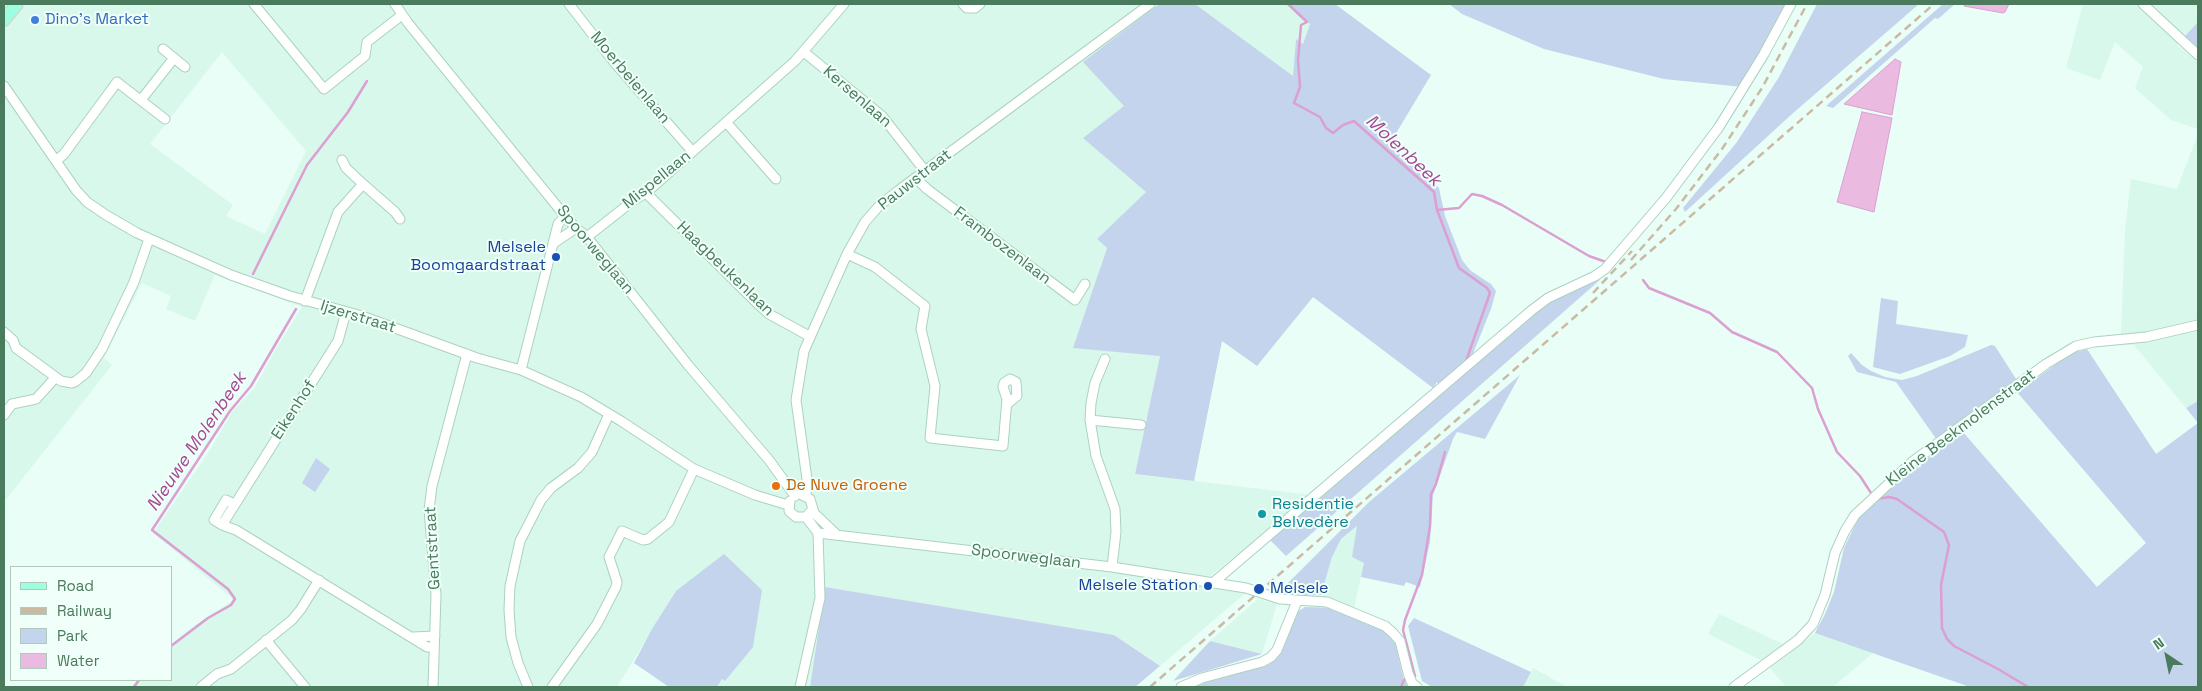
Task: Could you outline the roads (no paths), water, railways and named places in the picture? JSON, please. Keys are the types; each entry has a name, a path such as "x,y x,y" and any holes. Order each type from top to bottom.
{"main road":[{"path":"4,20 16,4"}],"street":[{"path":"254,4 324,89 365,56 367,42 402,15"},
{"name":"Spoorweglaan","path":"395,4 565,216 586,237 688,365 768,460 795,496"},
{"name":"Moerbeienlaan","path":"569,4 614,62 692,151"},
{"name":"Mispellaan","path":"586,237 646,193 804,52 844,4"},
{"path":"963,4 967,8 975,8 980,4"},
{"name":"Pauwstraat","path":"806,495 807,479 796,400 804,351 847,254 865,222 874,212 925,171 1150,4"},
{"path":"1214,582 1532,310 1560,291 1595,276 1611,262 1666,198 1719,127 1764,54 1791,4"},
{"path":"2143,4 2198,55"},
{"path":"163,49 185,67"},
{"name":"Kersenlaan","path":"804,52 886,120 925,171"},
{"path":"141,100 174,58"},
{"path":"56,160 64,154 117,82 165,119"},
{"name":"Ijzerstraat","path":"4,86 76,190 88,202 106,215 149,239 231,275 306,301 390,326 467,354 522,370 581,397 694,469 755,495 788,505"},
{"path":"726,122 776,178"},
{"path":"342,160 346,168 395,212 400,219"},
{"name":"Frambozenlaan","path":"916,178 926,189 1075,300 1085,284"},
{"path":"306,301 338,212 363,184"},
{"name":"Haagbeukenlaan","path":"646,193 769,314 810,336"},
{"path":"522,370 558,224 565,216"},
{"path":"554,244 576,228"},
{"path":"4,332 13,340 16,348 60,382 72,383 86,373 102,349 134,282 149,239"},
{"path":"847,254 875,267 925,306 921,329 935,386 930,438 1003,446 1007,404"},
{"name":"Eikenhof","path":"346,312 338,341 222,525 236,530 427,647 434,647"},
{"name":"Kleine Beekmolenstraat","path":"1734,687 1792,645 1813,624 1825,595 1835,553 1844,530 1855,515 1912,462 2046,364 2076,346 2094,342 2146,337 2198,325"},
{"name":"Gentstraat","path":"433,687 436,595 429,517 432,486 467,354"},
{"path":"1105,359 1095,383 1090,420 1096,456 1115,509 1116,532 1112,567"},
{"path":"4,415 12,404 36,399 55,378"},
{"path":"528,687 518,663 511,637 509,610 510,586 520,542 541,500 551,488 578,468 592,452 609,414"},
{"path":"1090,420 1141,425"},
{"path":"552,687 597,624 616,588 617,582 609,557 622,531 643,540 648,539 669,522 694,469"},
{"path":"806,495 812,504 809,513 800,518 792,515 788,505 795,496 806,495"},
{"path":"800,687 820,598 818,533 809,513"},
{"path":"809,513 838,535"},
{"name":"Spoorweglaan","path":"818,533 1112,567 1214,582 1254,590 1280,599 1327,602 1385,626 1400,641 1408,674 1412,683 1417,687"},
{"path":"201,687 217,674 231,669 301,609 319,580"},
{"path":"1181,687 1202,678 1262,662 1271,657 1277,650 1297,600"},
{"path":"413,637 435,636"},
{"path":"266,640 305,687"}],"water":[{"path":"1965,4 2009,4 2003,13 1964,6"},
{"path":"1895,59 1901,62 1892,115 1844,104"},
{"path":"1862,112 1892,118 1874,212 1837,202"}],"waterway":[{"name":"Molenbeek","path":"1288,4 1307,22 1301,25 1298,60 1300,87 1294,103 1320,117 1326,128 1333,133 1343,125 1354,121 1434,192 1437,210 1459,268 1487,288 1490,293 1466,361"},
{"name":"Nieuwe Molenbeek","path":"253,274 307,165 348,112 367,81"},
{"path":"1437,210 1459,208 1472,194 1482,196 1502,205 1589,256 1606,262"},
{"path":"1643,280 1649,288 1710,313 1732,332 1777,352 1812,388 1818,409 1837,452 1860,476 1871,493"},
{"name":"Nieuwe Molenbeek","path":"172,645 208,618 231,605 235,599 228,589 152,530 230,411 251,386 296,309"},
{"name":"Molenbeek","path":"1412,677 1415,676 1403,630 1422,575 1430,526 1431,494 1436,484 1445,452"},
{"path":"1877,499 1889,497 1897,499 1944,532 1949,545 1941,585 1942,628 1947,639 1954,646 2028,687"},
{"name":"Molenbeek","path":"1401,687 1404,680 1407,679"},
{"name":"Nieuwe Molenbeek","path":"134,687 138,681"}],"railway":[{"path":"1631,260 1676,209 1722,149 1762,88 1807,4"},
{"path":"1150,687 1934,4"},
{"path":"1593,293 1632,251"}],"place":[{"name":"Dino's Market","path":"35,20"},
{"name":"Melsele Boomgaardstraat","path":"556,257"},
{"name":"De Nuve Groene","path":"776,486"},
{"name":"Residentie Belvedère","path":"1262,514"},
{"name":"Melsele Station","path":"1208,586"},
{"name":"Melsele","path":"1259,589"}]}
